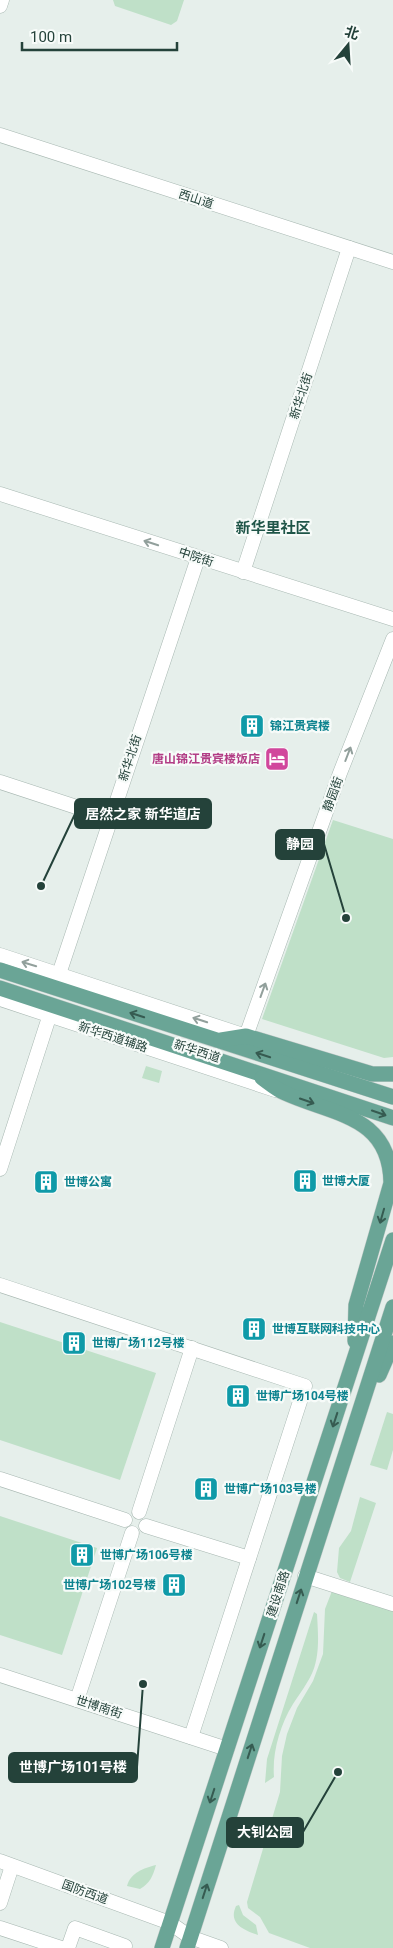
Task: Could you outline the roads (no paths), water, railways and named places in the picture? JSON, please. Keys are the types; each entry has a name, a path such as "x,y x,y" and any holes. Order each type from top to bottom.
{"main road":[{"name":"新华西道","path":"0,970 57,981 217,1040 393,1098"},
{"name":"新华西道","path":"0,988 51,1010 250,1069 393,1118"},
{"path":"217,1040 246,1036 372,1074 393,1074"},
{"path":"250,1069 283,1093 347,1115 361,1123 382,1146 391,1170 391,1183 356,1306 355,1357"},
{"name":"建设南路","path":"162,1948 393,1240"},
{"name":"建设南路","path":"188,1943 393,1307"},
{"path":"365,1394 388,1370 393,1343"}],"street":[{"path":"0,6 2,0"},
{"name":"西山道","path":"0,135 393,262"},
{"name":"新华北街","path":"243,572 349,248"},
{"name":"中院街","path":"0,494 393,619"},
{"name":"新华北街","path":"57,981 198,558"},
{"name":"静园街","path":"246,1036 340,773 393,639"},
{"path":"0,782 110,818"},
{"path":"0,955 57,981 246,1036"},
{"name":"新华西道辅路","path":"0,1000 51,1010 283,1093"},
{"path":"0,1169 51,1010"},
{"path":"0,1285 305,1386 191,1736"},
{"path":"140,1512 192,1348"},
{"path":"0,1479 125,1520"},
{"path":"130,1512 140,1512 145,1516 146,1526 142,1532 132,1533 127,1529 125,1520 130,1512"},
{"path":"146,1526 249,1558"},
{"path":"77,1700 132,1533"},
{"path":"305,1576 393,1604"},
{"name":"世博南街","path":"0,1675 227,1749"},
{"path":"0,1903 6,1863"},
{"name":"国防西道","path":"6,1863 170,1923 188,1943 221,1948"},
{"path":"0,1928 61,1948"},
{"path":"68,1948 75,1928 125,1946"}],"place":[{"name":"锦江贵宾楼","path":"252,726"},
{"name":"唐山锦江贵宾楼饭店","path":"277,759"},
{"name":"居然之家 新华道店","path":"41,886"},
{"name":"静园","path":"346,918"},
{"name":"世博大厦","path":"305,1181"},
{"name":"世博公寓","path":"46,1182"},
{"name":"世博互联网科技中心","path":"254,1329"},
{"name":"世博广场112号楼","path":"74,1343"},
{"name":"世博广场104号楼","path":"238,1396"},
{"name":"世博广场103号楼","path":"206,1489"},
{"name":"世博广场106号楼","path":"82,1555"},
{"name":"世博广场102号楼","path":"174,1585"},
{"name":"世博广场101号楼","path":"143,1684"},
{"name":"大钊公园","path":"338,1772"}],"district":[{"name":"新华里社区","path":"273,528"}]}
